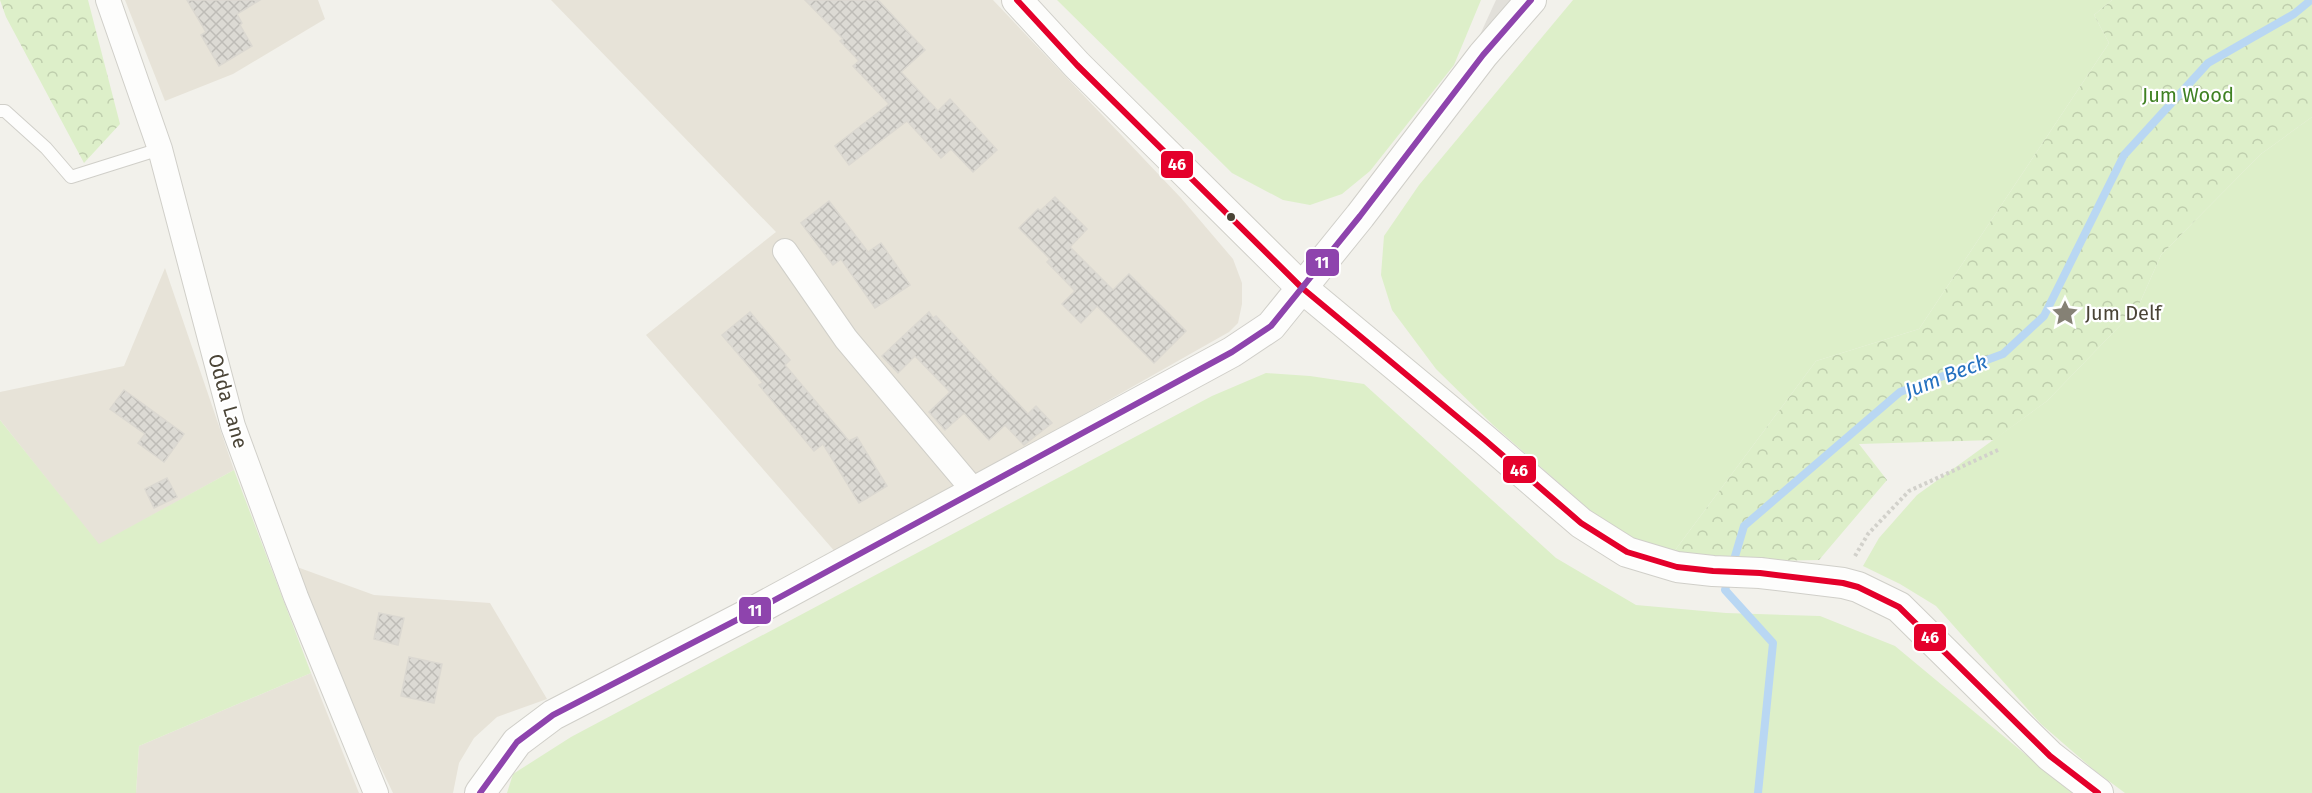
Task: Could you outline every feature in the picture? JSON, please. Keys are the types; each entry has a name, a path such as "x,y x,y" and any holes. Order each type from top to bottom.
{"street":[{"name":"Odda Lane","path":"108,0 160,149 233,426 296,597 376,793"},
{"path":"1017,0 1086,73 1301,287 1581,523 1627,552 1677,567 1713,572 1760,573 1843,583 1858,586 1899,607 2050,756 2098,793"},
{"path":"480,793 517,742 553,715 758,609 975,492 1232,352 1271,326 1360,216 1483,55 1531,0"},
{"path":"785,251 846,339 975,492"}],"lane":[{"path":"0,111 5,111 46,148 71,177 160,149"}],"path":[{"path":"1843,583 1853,559 1868,534 1909,491 1998,450"}],"shaded area":[{"path":"125,0 318,0 325,19 233,74 165,101"},
{"path":"551,0 993,0 1181,198 1233,259 1242,283 1242,304 1238,323 1229,332 837,554 646,335 776,232"},
{"path":"1496,0 1517,0 1473,50"},
{"path":"165,268 234,470 99,545 0,420 0,392 124,366"},
{"path":"297,567 374,595 490,603 547,699 497,717 474,738 459,763 453,793 393,793 356,716"},
{"path":"311,673 359,793 136,793 139,746"}],"green space":[{"path":"0,0 88,0 120,124 84,163 6,17"},
{"path":"1057,0 1481,0 1454,65 1370,171 1342,194 1310,205 1283,200 1232,173"},
{"path":"1573,0 2112,0 2094,15 2109,43 1919,329 1816,361 1673,553 1631,541 1591,511 1493,425 1436,369 1392,310 1381,275 1384,236 1419,185"},
{"name":"Jum Wood","path":"2112,0 2312,0 2312,117 2261,154 2161,255 2138,307 2047,401 1994,440 1859,444 1887,480 1819,560 1720,562 1673,553 1816,361 1919,329 2109,43 2094,15"},
{"path":"2312,117 2312,793 2125,793 2094,770 2041,724 1936,606 1900,584 1863,566 1879,538 1917,495 2047,401 2138,307 2161,255 2261,154"},
{"path":"1266,373 1310,376 1364,384 1556,558 1636,605 1726,613 1820,616 1895,646 2072,793 507,793 513,774 571,737 1212,396"},
{"path":"0,420 99,544 234,470 311,673 139,746 136,793 0,793"}],"building":[{"path":"187,0 260,0 237,14 242,23 240,25 252,46 219,66 201,35 206,32"},
{"path":"805,0 878,0 925,50 901,72 938,111 950,99 997,150 973,172 951,149 941,158 907,121 849,165 835,146 889,104 853,66 859,61 840,41 843,39"},
{"path":"1055,197 1087,229 1070,247 1113,290 1129,274 1186,331 1154,363 1097,306 1081,323 1062,304 1075,291 1047,262 1050,259 1019,228 1038,209 1040,211"},
{"path":"829,201 868,252 881,243 910,285 875,308 841,259 833,265 801,223"},
{"path":"750,312 790,360 785,365 849,441 857,437 887,486 859,503 823,444 814,451 759,385 763,383 722,335"},
{"path":"929,312 933,318 936,316 1028,414 1036,406 1052,423 1024,445 1005,425 989,440 964,413 945,430 929,412 950,392 915,356 898,373 882,356"},
{"path":"124,390 184,434 164,462 138,443 145,434 110,409"},
{"path":"167,478 177,497 154,508 145,489"},
{"path":"379,613 404,618 398,645 374,639"},
{"path":"409,657 442,664 434,703 401,696"}],"waterway":[{"name":"Jum Beck","path":"1758,793 1773,643 1725,590 1744,526 1900,392 2003,354 2044,316 2124,155 2208,63 2294,14 2311,0"}],"transit line":[{"name":"46","path":"1017,0 1077,65 1301,287 1581,523 1627,552 1677,567 1760,573 1843,583 1858,587 1899,607 2050,756 2098,793"},
{"name":"11","path":"480,793 517,742 553,715 758,609 1232,352 1271,326 1360,216 1483,55 1531,0"}],"place":[{"name":"Jum Delf","path":"2065,313"}]}
